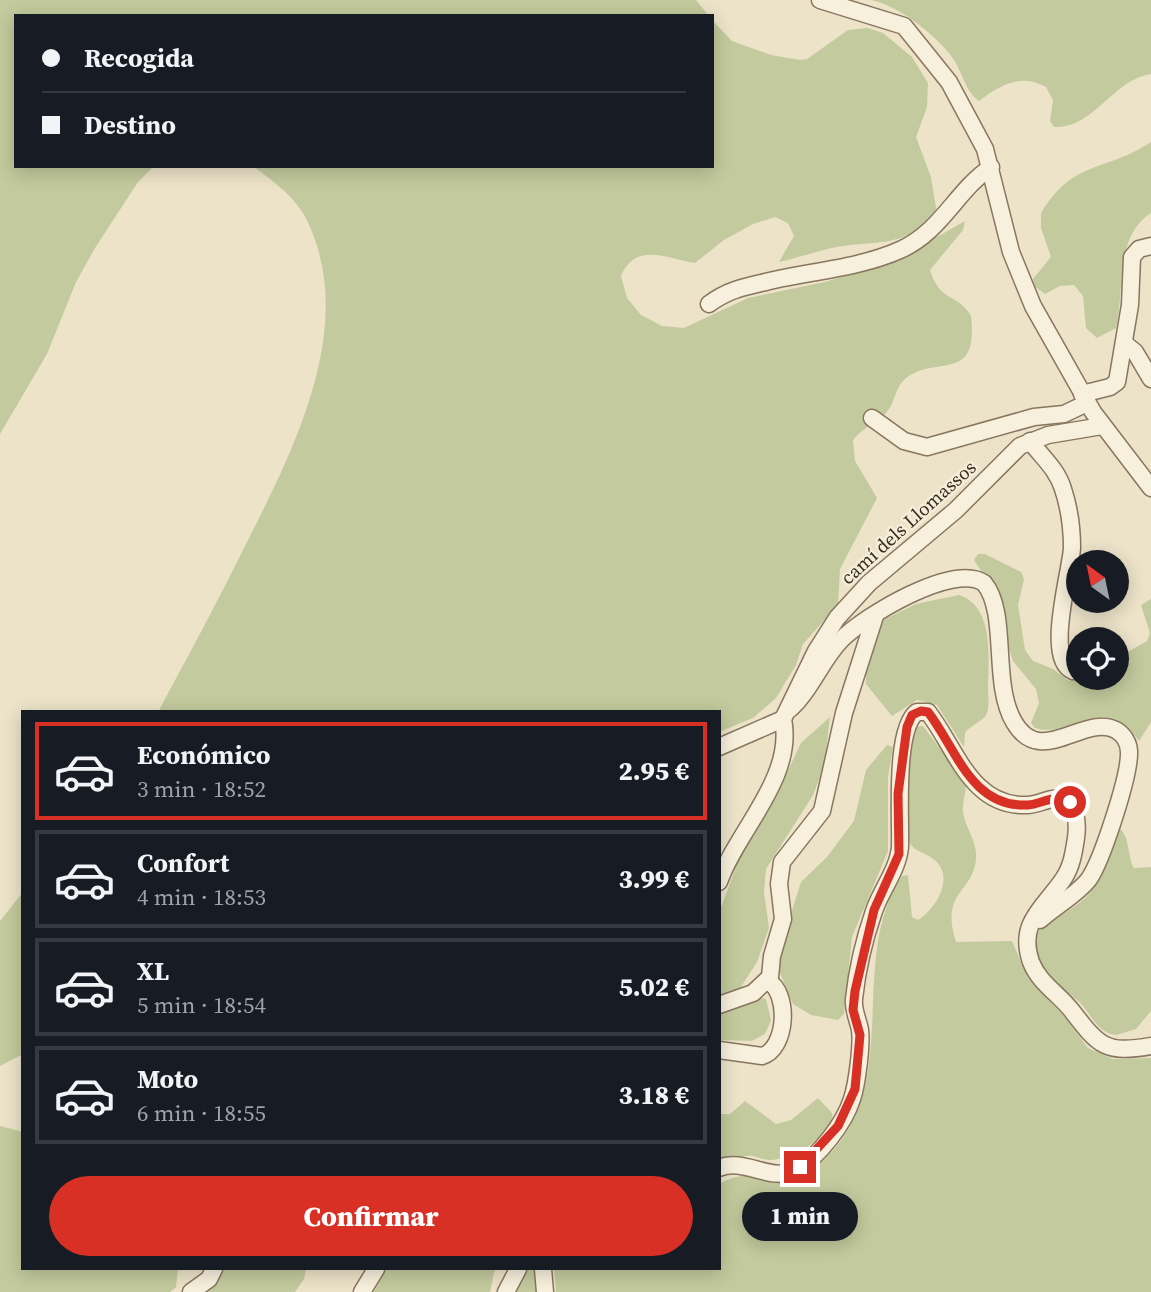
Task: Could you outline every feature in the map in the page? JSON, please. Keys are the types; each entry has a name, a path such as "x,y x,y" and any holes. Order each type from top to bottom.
{"street":[{"path":"820,0 892,21 910,31 949,82 972,122 991,167 1016,268 1085,399 1102,426 1151,488"},
{"path":"709,304 734,289 864,261 902,249 929,233 977,178 991,167"},
{"path":"872,418 904,442 927,447 1034,417 1064,414 1085,399 1110,387 1117,382 1125,343 1132,257 1139,249 1151,246"},
{"path":"1125,343 1151,379"},
{"name":"camí dels Llomassos","path":"787,714 809,663 853,600 880,572 956,510 1012,453 1030,441 1102,426"},
{"path":"1030,441 1052,466 1066,498 1072,544 1060,624 1063,661 1066,664"},
{"path":"721,877 737,841 775,777 787,714 838,643 875,616 934,583 959,577 976,578 988,588 994,602 1005,699 1020,731 1031,739 1045,741 1107,727 1120,733 1126,740 1129,753 1126,775 1093,871 1080,887 1053,907 1030,931"},
{"path":"721,1004 753,993 768,981 783,919 779,884 782,862 822,811 844,713 875,616"},
{"path":"721,1167 731,1164 772,1173 795,1171 832,1134 850,1104 855,1089 860,1035 853,1010 855,991 874,910 899,854 898,806 903,755 907,727 916,712 928,712 967,776 983,791 1017,804 1062,798 1073,806 1077,824 1071,863 1063,880 1034,913 1029,953 1035,970 1092,1037 1103,1045 1119,1050 1151,1046"},
{"path":"721,746 787,714"},
{"path":"721,1050 757,1056 773,1051 781,1030 781,999 776,986 768,981"},
{"path":"192,1291 198,1270"},
{"path":"192,1291 209,1279 214,1270"},
{"path":"362,1292 375,1270"},
{"path":"506,1292 508,1270"},
{"path":"506,1292 517,1270"},
{"path":"543,1270 545,1292"}],"green space":[{"path":"0,0 696,0 707,14 14,14 14,168 152,168 138,182 95,248 76,282 47,354 0,434"},
{"path":"871,0 1151,0 1151,74 1125,85 1081,120 1068,126 1054,127 1050,121 1053,100 1046,87 1019,81 995,90 979,101 967,87 954,60 938,42 905,15"},
{"path":"714,22 732,41 771,55 807,59 848,30 868,28 883,33 912,57 928,83 927,107 916,137 931,177 937,214 924,225 900,238 847,245 779,262 794,236 788,223 775,217 753,224 724,240 695,263 664,256 644,255 627,265 621,276 627,298 641,315 662,326 684,328 748,298 825,282 870,268 909,253 965,221 963,230 930,270 939,288 961,304 971,316 972,338 968,352 961,360 952,364 916,372 904,380 886,413 853,440 855,461 877,498 840,569 838,605 803,644 796,665 776,698 753,718 721,731 721,710 159,710 281,473 312,392 322,350 326,308 322,267 305,217 278,185 256,168 714,168"},
{"path":"1151,142 1151,213 1139,223 1126,250 1116,328 1097,338 1086,328 1083,296 1074,285 1060,286 1045,294 1034,286 1033,279 1051,257 1041,228 1041,213 1065,183"},
{"path":"978,554 985,554 1021,572 1024,579 1018,605 1025,650 1033,661 1053,669 1066,679 1066,690 1129,690 1129,651 1147,641 1150,633 1141,605 1151,599 1151,722 1139,741 1126,726 1114,718 1089,719 1050,730 1035,728 1031,723 1039,703 1036,689 1013,661 986,578 974,560"},
{"path":"959,595 970,601 978,610 984,621 988,648 987,712 984,718 965,733 964,747 937,705 917,700 892,716 866,684 866,668 879,622 916,604"},
{"path":"830,717 824,767 813,795 766,869 764,892 769,928 757,962 737,993 725,997 721,996 721,908 742,851 771,806 801,743"},
{"path":"923,726 966,784 963,812 975,847 976,860 969,880 954,903 952,925 956,942 1012,941 1028,978 1062,1014 1088,1048 1113,1059 1151,1058 1151,1292 556,1292 554,1270 721,1270 721,1183 747,1176 778,1181 793,1179 811,1169 841,1140 859,1107 868,1069 877,949 885,911 902,876 908,875 912,917 918,920 937,900 943,882 939,865 912,846 905,828 905,782 909,751 916,727"},
{"path":"887,745 893,747 888,777 888,851 852,937 844,1014 838,1020 811,1015 793,1004 780,973 778,954 801,882 827,857 854,821 866,770"},
{"path":"1120,829 1134,868 1151,867 1151,1011 1136,1029 1116,1035 1103,1030 1082,1005 1051,978 1043,968 1034,947 1035,937 1042,928 1075,906 1093,889 1103,869 1113,834"},
{"path":"21,895 21,1055 0,1066 0,921"},
{"path":"758,997 766,999 771,1020 765,1034 752,1041 721,1040 721,1008"},
{"path":"818,1098 832,1113 827,1130 801,1151 780,1159 749,1156 721,1161 721,1114 730,1114 745,1101 776,1124 791,1120"},
{"path":"0,1126 21,1131 21,1270 178,1270 176,1287 170,1292 0,1292"},
{"path":"222,1270 306,1270 304,1279 295,1292 208,1292"},
{"path":"385,1270 495,1270 490,1292 374,1292"},
{"path":"526,1270 537,1270 538,1292 517,1292"}],"route":[{"path":"800,1167 838,1126 855,1089 860,1035 853,1001 874,910 899,854 898,794 907,727 912,715 921,711 928,712 967,776 983,791 1017,804 1029,805 1058,798 1070,802"}]}
